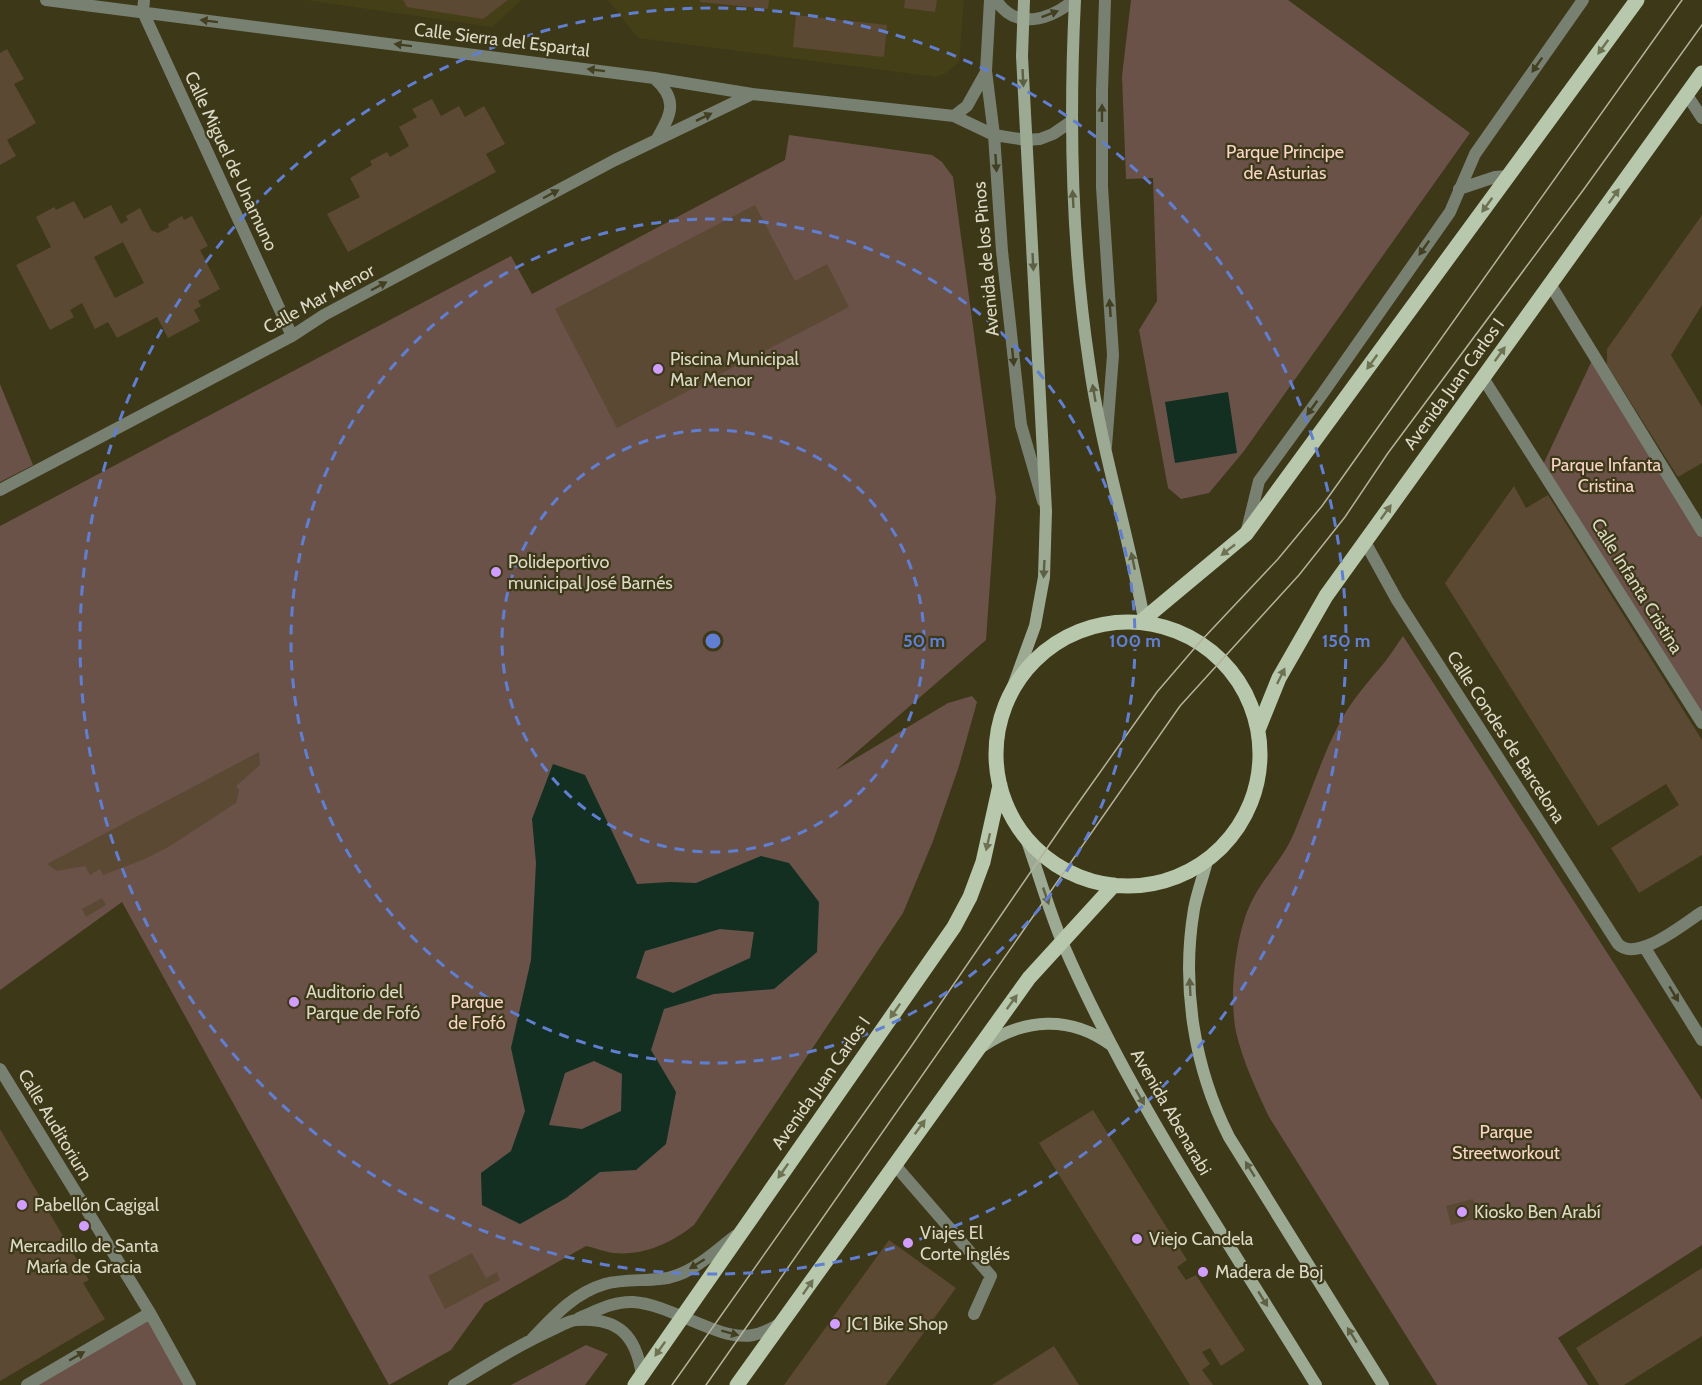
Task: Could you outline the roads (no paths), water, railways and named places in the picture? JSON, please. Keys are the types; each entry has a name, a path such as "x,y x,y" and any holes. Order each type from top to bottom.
{"main road":[{"name":"Avenida de los Pinos","path":"1008,700 1035,626 1044,577 1046,511 1022,56 1024,0"},
{"path":"1075,0 1073,198 1079,284 1089,363 1106,450 1133,559 1144,619"},
{"path":"1144,619 1246,534 1637,0"},
{"name":"Avenida Juan Carlos I","path":"1258,730 1279,678 1312,618 1702,74"},
{"path":"1144,619 1199,643 1242,687 1258,730 1258,777 1250,806 1238,829 1207,861 1183,874 1157,883 1114,885 1089,880 1062,868 1027,841 1012,816 1000,785 997,746 1001,721 1008,700 1038,657 1064,639 1111,620 1144,619"},
{"name":"Avenida Juan Carlos I","path":"638,1380 954,927 970,897 983,862 1000,785"},
{"name":"Avenida Abenarabi","path":"1027,841 1063,943 1112,1046 1209,1213 1316,1385"},
{"path":"1207,861 1194,908 1189,952 1194,1030 1206,1084 1229,1137 1383,1385"},
{"path":"737,1385 1029,978 1114,885"},
{"path":"977,1049 999,1035 1036,1024 1053,1023 1086,1030 1112,1046"}],"street":[{"name":"Calle Sierra del Espartal","path":"46,0 144,6 752,94 954,116 994,135 1026,140 1040,139 1053,134 1072,122"},
{"name":"Avenida de los Pinos","path":"990,0 986,71 1021,426 1046,511"},
{"path":"996,0 1008,14 1023,19 1057,12 1075,0"},
{"path":"1105,0 1101,91 1102,187 1113,355 1106,450"},
{"path":"1246,534 1258,481 1450,212 1475,154 1583,0"},
{"name":"Calle Miguel de Unamuno","path":"144,6 292,336"},
{"path":"954,116 967,106 986,71"},
{"path":"654,78 664,87 671,113 656,140"},
{"name":"Calle Mar Menor","path":"0,490 292,336 324,315 615,160 752,94"},
{"path":"1687,94 1702,118"},
{"path":"1459,189 1495,177 1508,176"},
{"path":"1550,284 1700,525"},
{"name":"Calle Infanta Cristina","path":"1483,378 1702,723"},
{"name":"Calle Condes de Barcelona","path":"1365,542 1397,600 1610,933 1623,949 1645,948"},
{"path":"1702,912 1645,948 1702,1040"},
{"name":"Calle Auditorium","path":"0,1069 71,1188 150,1313 190,1385"},
{"path":"894,1164 991,1276 974,1314"},
{"path":"532,1339 562,1308 580,1295 604,1284 624,1280 662,1279 675,1276 710,1256 743,1229"},
{"path":"454,1385 532,1339 611,1306 631,1302 663,1308 712,1329 740,1336 752,1336 766,1332 783,1322"},
{"path":"27,1385 150,1313"},
{"path":"575,1320 607,1323 628,1334 639,1358 638,1380"}],"tram line":[{"path":"672,1385 1157,692 1199,643 1278,559 1322,506 1682,0"},
{"path":"706,1385 1180,706 1299,575 1345,517 1388,453 1584,189 1702,25"}],"place":[{"name":"Piscina Municipal Mar Menor","path":"658,369"},
{"name":"Polideportivo municipal José Barnés","path":"496,572"},
{"name":"Auditorio del Parque de Fofó","path":"294,1002"},
{"name":"Pabellón Cagigal","path":"22,1205"},
{"name":"Kiosko Ben Arabí","path":"1462,1212"},
{"name":"Mercadillo de Santa María de Gracia","path":"84,1226"},
{"name":"Viejo Candela","path":"1137,1239"},
{"name":"Viajes El Corte Inglés","path":"908,1243"},
{"name":"Madera de Boj","path":"1203,1272"},
{"name":"JC1 Bike Shop","path":"835,1324"}],"park label":[{"name":"Parque Principe de Asturias","path":"1285,162"},
{"name":"Parque Infanta Cristina","path":"1606,475"},
{"name":"Parque de Fofó","path":"477,1012"},
{"name":"Parque Streetworkout","path":"1506,1142"}]}
